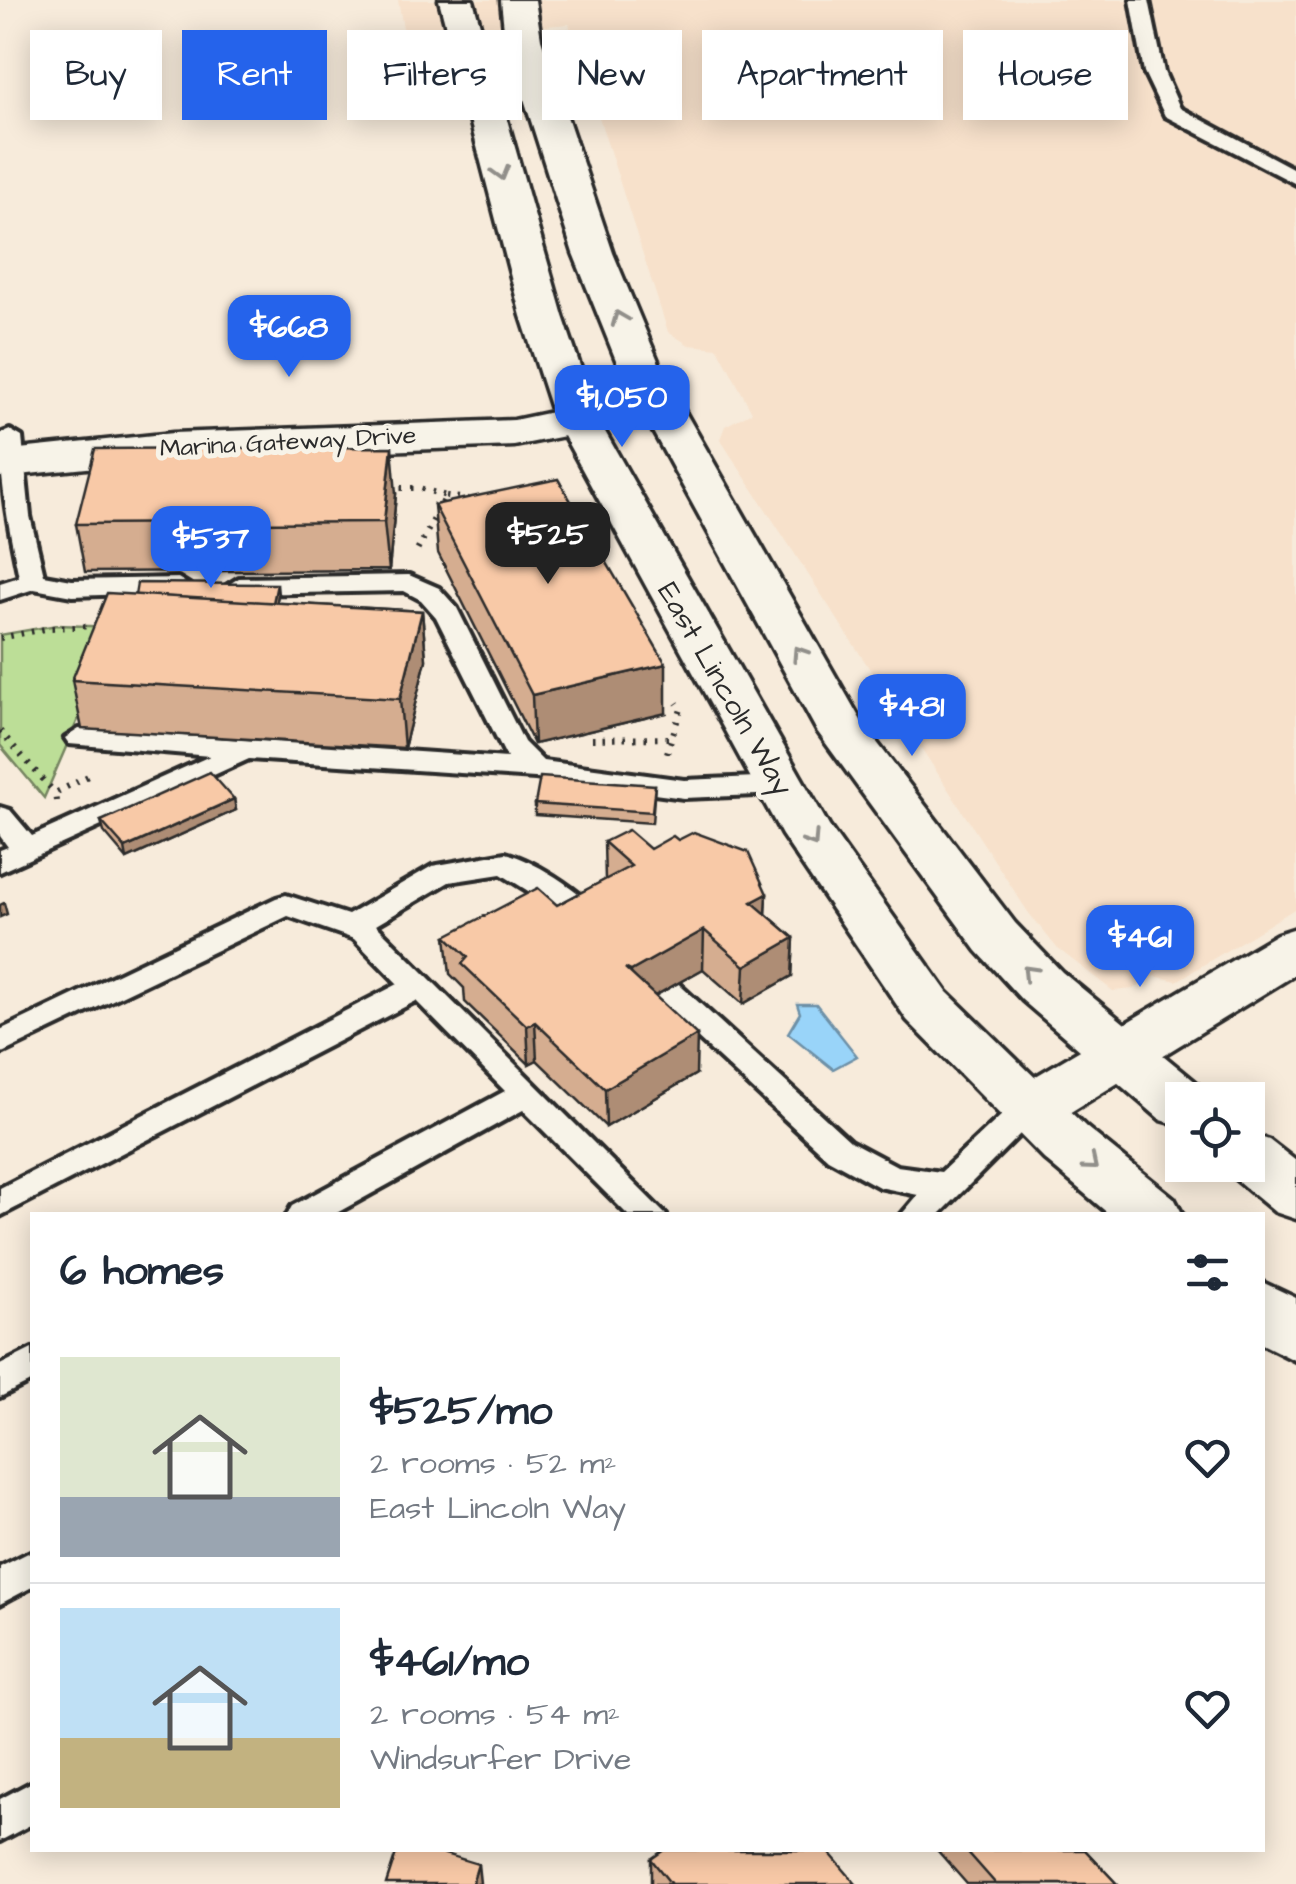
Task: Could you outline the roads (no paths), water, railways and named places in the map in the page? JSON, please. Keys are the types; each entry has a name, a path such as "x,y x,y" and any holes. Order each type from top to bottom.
{"street":[{"name":"East Lincoln Way","path":"456,0 536,298 576,420 808,836 926,1006 1030,1108 1149,1212"},
{"path":"518,0 523,39 593,253 658,408 842,731 996,937 1042,986 1165,1090"},
{"name":"Marina Gateway Drive","path":"6,450 514,433 658,408"},
{"path":"1030,1108 1296,948"},
{"path":"1265,1170 1296,1195"},
{"path":"1265,1309 1296,1334"}],"lane":[{"path":"1140,0 1154,72 1172,112 1296,178"},
{"path":"6,450 33,581"},
{"path":"0,592 33,581 72,588 413,585 430,594 448,614 512,747 535,769"},
{"path":"79,738 535,769 684,789 780,786"},
{"path":"0,862 243,752"},
{"path":"0,818 28,850"},
{"path":"351,926 442,873 506,863 564,900 680,1000 839,1150 890,1178 947,1186"},
{"path":"0,1043 286,905 365,932 641,1212"},
{"path":"0,1202 420,986"},
{"path":"309,1212 527,1093"},
{"path":"921,1212 1030,1108"},
{"path":"0,1382 30,1365"},
{"path":"0,1587 30,1569"},
{"path":"0,1822 30,1802"}],"water":[{"path":"797,1004 816,1004 857,1056 833,1069 788,1033 800,1013"}]}
